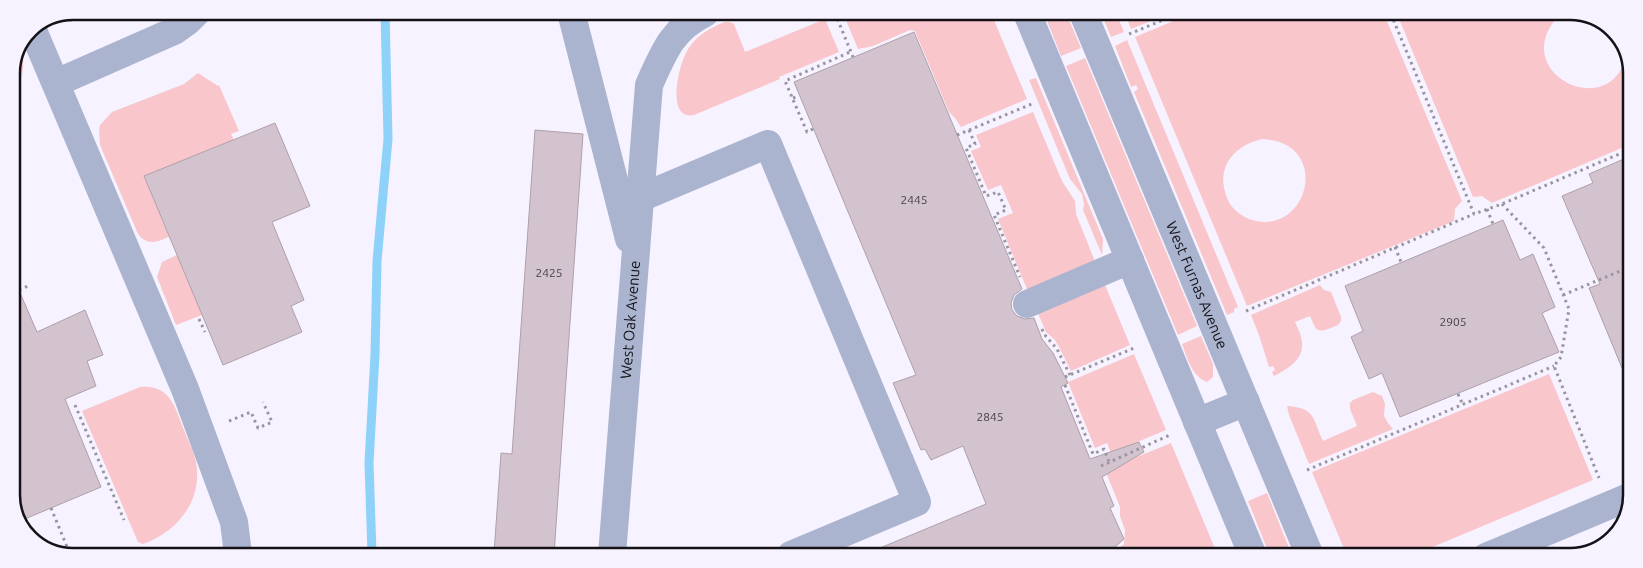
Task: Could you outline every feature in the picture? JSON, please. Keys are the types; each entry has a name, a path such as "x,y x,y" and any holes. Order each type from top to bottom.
{"lane":[{"path":"56,83 174,32 190,20"},
{"path":"573,20 635,261"},
{"name":"West Oak Avenue","path":"613,548 649,84 670,40 691,20"},
{"path":"1029,20 1249,548"},
{"name":"West Furnas Avenue","path":"1086,20 1307,548"},
{"path":"35,35 185,389 234,522 237,548"},
{"path":"640,198 768,144 917,502 808,548"},
{"path":"1029,303 1130,260"},
{"path":"1197,422 1246,402"},
{"path":"1507,548 1623,500"}],"path":[{"path":"838,20 852,57"},
{"path":"1130,34 1164,20"},
{"path":"1393,20 1474,214"},
{"path":"813,129 806,132 785,80 850,52"},
{"path":"793,98 799,96"},
{"path":"958,135 1034,102"},
{"path":"969,130 976,144 966,148 986,196 998,192 1006,210 994,215 1029,303 1044,334 1057,349 1067,376 1137,347"},
{"path":"1246,311 1623,152"},
{"path":"1307,470 1554,366 1561,357 1569,309 1544,248 1502,204"},
{"path":"1487,209 1493,224"},
{"path":"1396,247 1401,262"},
{"path":"1563,295 1623,270"},
{"path":"20,290 30,285"},
{"path":"199,319 205,332"},
{"path":"1554,366 1599,478"},
{"path":"1065,385 1093,454 1104,450 1108,462"},
{"path":"1458,394 1463,405"},
{"path":"241,416 251,412 258,428 272,422 263,402"},
{"path":"75,405 124,520"},
{"path":"1101,466 1173,434"},
{"path":"51,508 68,548"}],"shaded area":[{"path":"825,20 839,52 694,115 685,115 677,101 678,79 684,58 692,43 707,30 729,22 734,24 745,52"},
{"path":"846,20 994,20 1027,99 961,127 949,112 915,31 910,30 873,46 858,49"},
{"path":"1047,20 1069,20 1081,48 1061,56"},
{"path":"1104,20 1119,20 1124,32 1111,37"},
{"path":"1128,20 1153,20 1131,29"},
{"path":"1176,20 1387,20 1462,201 1455,209 1454,221 1247,306 1135,37","holes":["1262,139 1285,144 1299,156 1305,169 1302,197 1294,209 1283,218 1269,222 1248,219 1234,209 1227,198 1223,177 1225,168 1235,153 1252,142"]},
{"path":"1399,20 1556,20 1546,36 1545,55 1553,71 1567,82 1584,88 1602,86 1617,75 1622,64 1623,147 1492,203 1482,196 1473,197"},
{"path":"1127,40 1238,307 1234,309 1234,312 1227,315 1134,92 1138,89 1136,85 1131,87 1115,46"},
{"path":"23,57 23,59 20,81"},
{"path":"1085,58 1197,326 1178,335 1066,66"},
{"path":"198,73 219,85 239,131 231,134 234,140 144,176 169,237 149,242 138,234 100,145 100,125 112,112 184,84"},
{"path":"1036,78 1103,239 1102,255 1083,210 1082,194 1070,179 1029,80"},
{"path":"1033,112 1062,181 1075,201 1076,214 1096,264 1029,294 998,219 1013,213 1001,185 988,190 971,151 981,147 976,135"},
{"path":"177,255 202,315 176,325 157,277 162,262"},
{"path":"1105,285 1130,345 1071,371 1055,340 1046,332 1037,311"},
{"path":"1320,285 1324,290 1331,292 1341,321 1336,326 1322,330 1315,327 1310,316 1295,322 1301,337 1301,351 1291,366 1274,376 1272,372 1275,370 1273,366 1269,367 1251,315"},
{"path":"1201,336 1213,364 1213,377 1207,382 1197,376 1182,344"},
{"path":"1134,354 1166,430 1111,453 1107,443 1095,448 1068,382"},
{"path":"1549,374 1593,480 1430,548 1344,548 1312,472"},
{"path":"140,387 158,389 165,393 174,405 194,454 197,476 195,490 185,513 167,532 143,544 138,542 82,411"},
{"path":"1373,392 1382,396 1385,404 1384,416 1393,429 1309,464 1287,406 1303,409 1308,412 1312,416 1323,441 1357,426 1350,409 1350,403"},
{"path":"1171,443 1215,548 1120,548 1124,544 1125,530 1120,516 1120,507 1105,470"},
{"path":"1267,493 1289,548 1267,548 1248,501"}],"building":[{"path":"914,32 1022,289 1014,295 1011,303 1012,310 1017,316 1025,319 1034,318 1042,339 1053,353 1068,383 1061,387 1090,459 1139,442 1144,452 1102,477 1114,506 1110,508 1124,539 1114,548 880,548 986,504 963,446 931,460 925,449 921,450 893,383 916,375 794,82"},
{"path":"275,123 310,206 272,222 304,300 291,306 302,332 223,365 144,176"},
{"path":"535,130 583,134 554,548 494,548 501,453 512,454"},
{"path":"1623,159 1623,370 1589,288 1600,284 1562,196 1593,183 1589,174"},
{"path":"1503,220 1520,260 1533,254 1555,307 1542,313 1559,352 1400,417 1382,373 1369,379 1351,337 1363,331 1345,286"},
{"path":"20,293 37,332 85,310 103,355 87,361 96,386 65,399 101,487 26,519 20,499"}],"waterway":[{"path":"372,548 369,463 375,355 377,261 388,139 385,20"}]}
